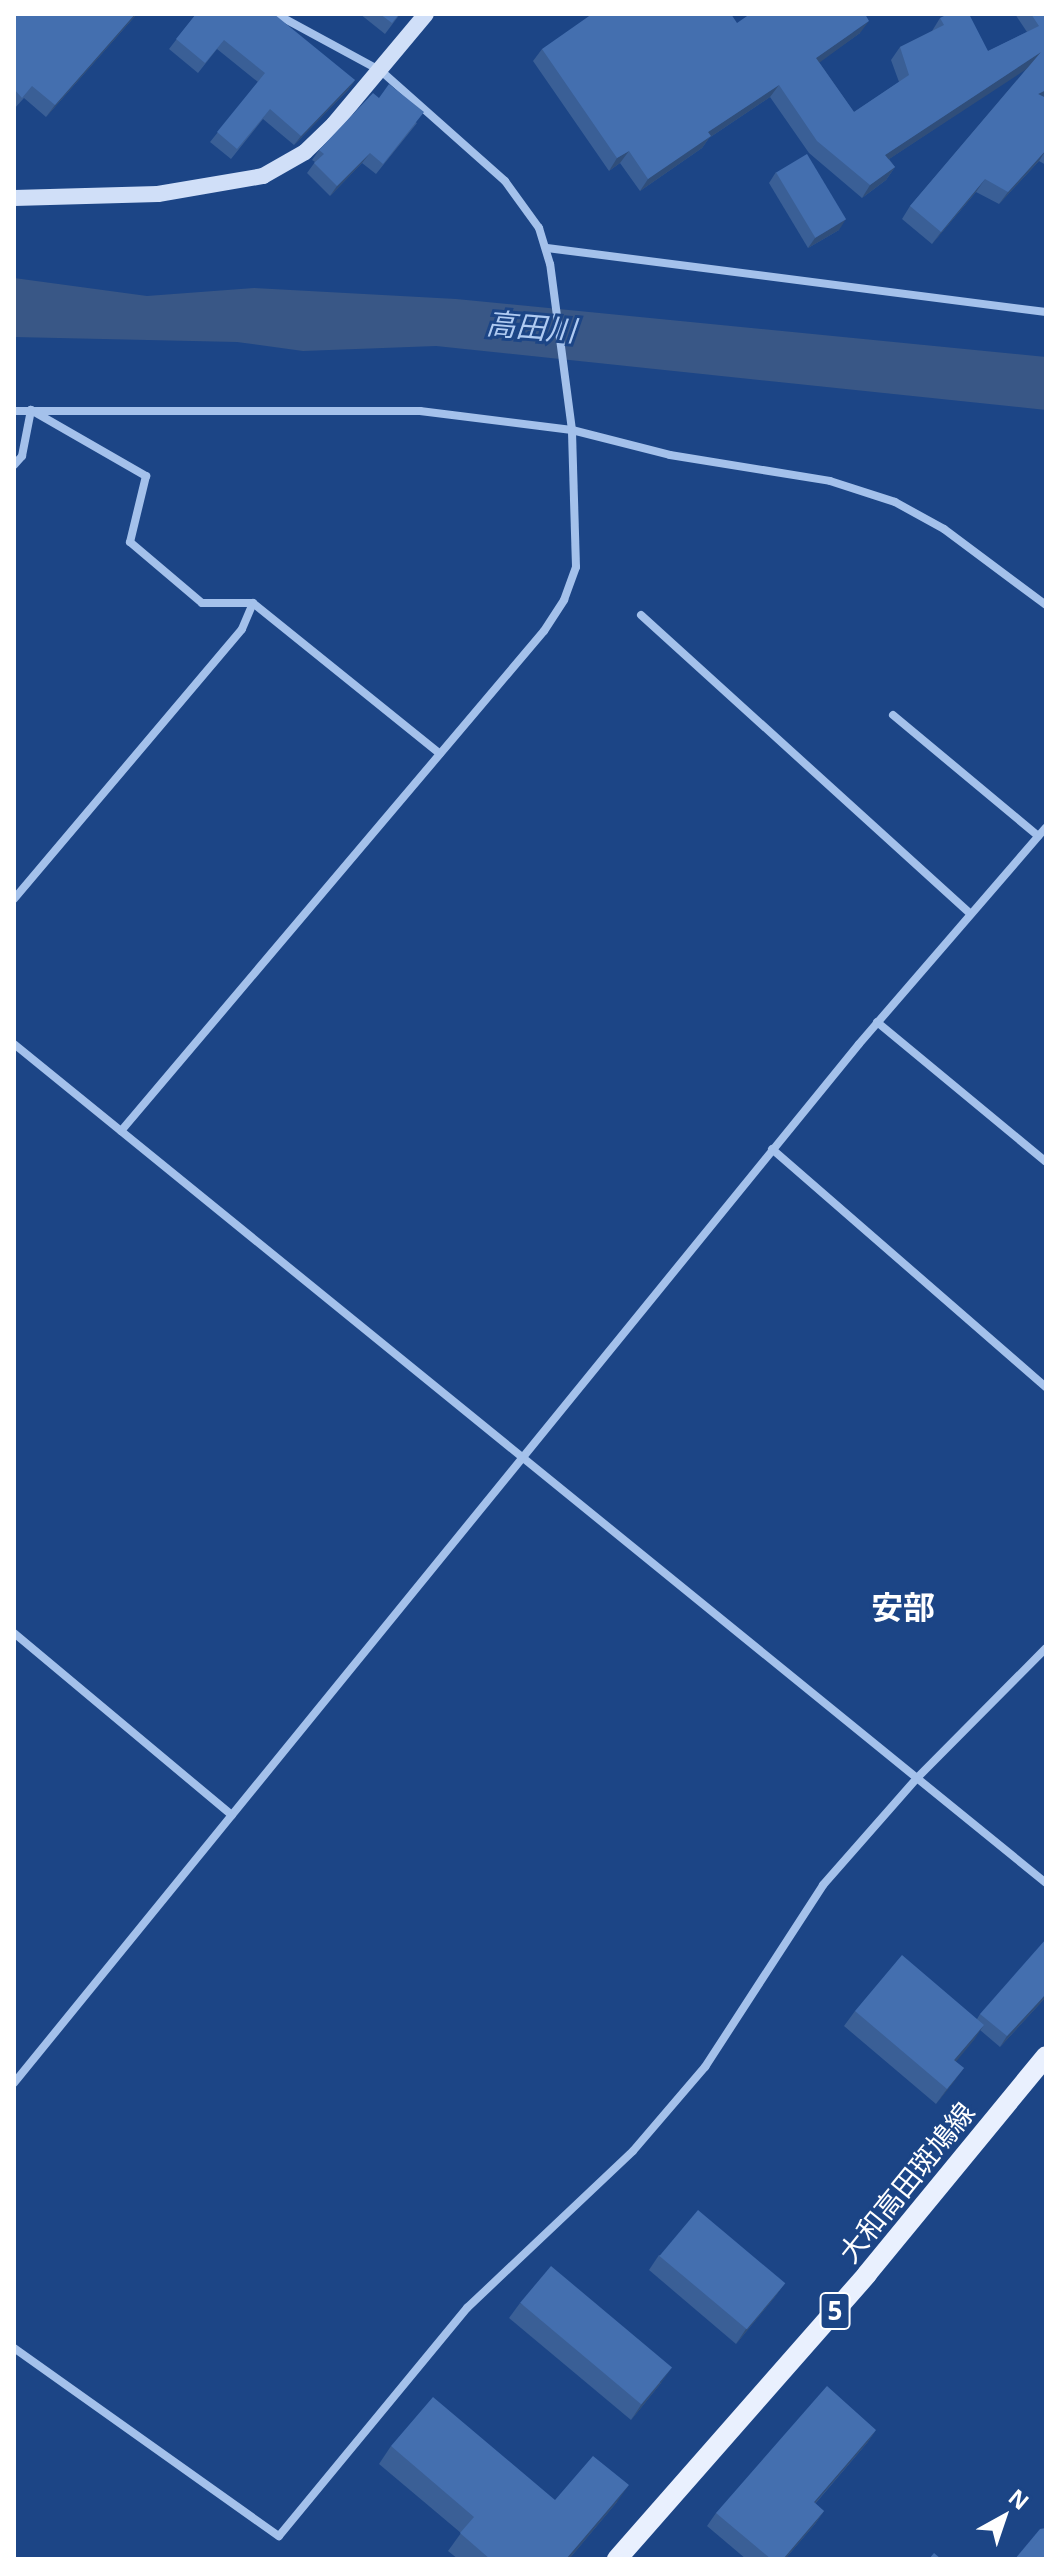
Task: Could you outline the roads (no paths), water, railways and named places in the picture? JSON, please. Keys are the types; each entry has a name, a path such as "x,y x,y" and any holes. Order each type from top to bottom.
{"main road":[{"path":"14,198 158,194 263,176 305,152 381,71 426,14"},
{"name":"大和高田斑鳩線","path":"617,2559 867,2274 1046,2056"}],"street":[{"path":"121,1131 440,754 564,600 577,555 572,430 550,264 539,228 505,181 381,71 276,14"},
{"path":"547,248 1046,312"},
{"path":"14,465 22,456 31,410"},
{"path":"31,410 146,476 130,542 202,603 253,603 440,754"},
{"path":"14,411 420,411 572,430 670,455 830,481 895,502 944,529 1046,605"},
{"path":"14,899 242,629 253,603"},
{"path":"641,615 971,914"},
{"path":"893,715 1038,836"},
{"path":"14,2083 772,1149 1046,827"},
{"path":"877,1022 1046,1162"},
{"path":"14,1044 1046,1883"},
{"path":"772,1149 1046,1387"},
{"path":"14,1633 232,1815"},
{"path":"14,2348 279,2536 467,2308 633,2151 705,2067 823,1885 917,1778 1046,1648"}],"water":[{"name":"高田川","path":"14,278 147,296 254,288 456,299 1046,357 1046,410 436,346 303,351 237,342 14,337"}],"district":[{"name":"安部","path":"903,1607"}]}
